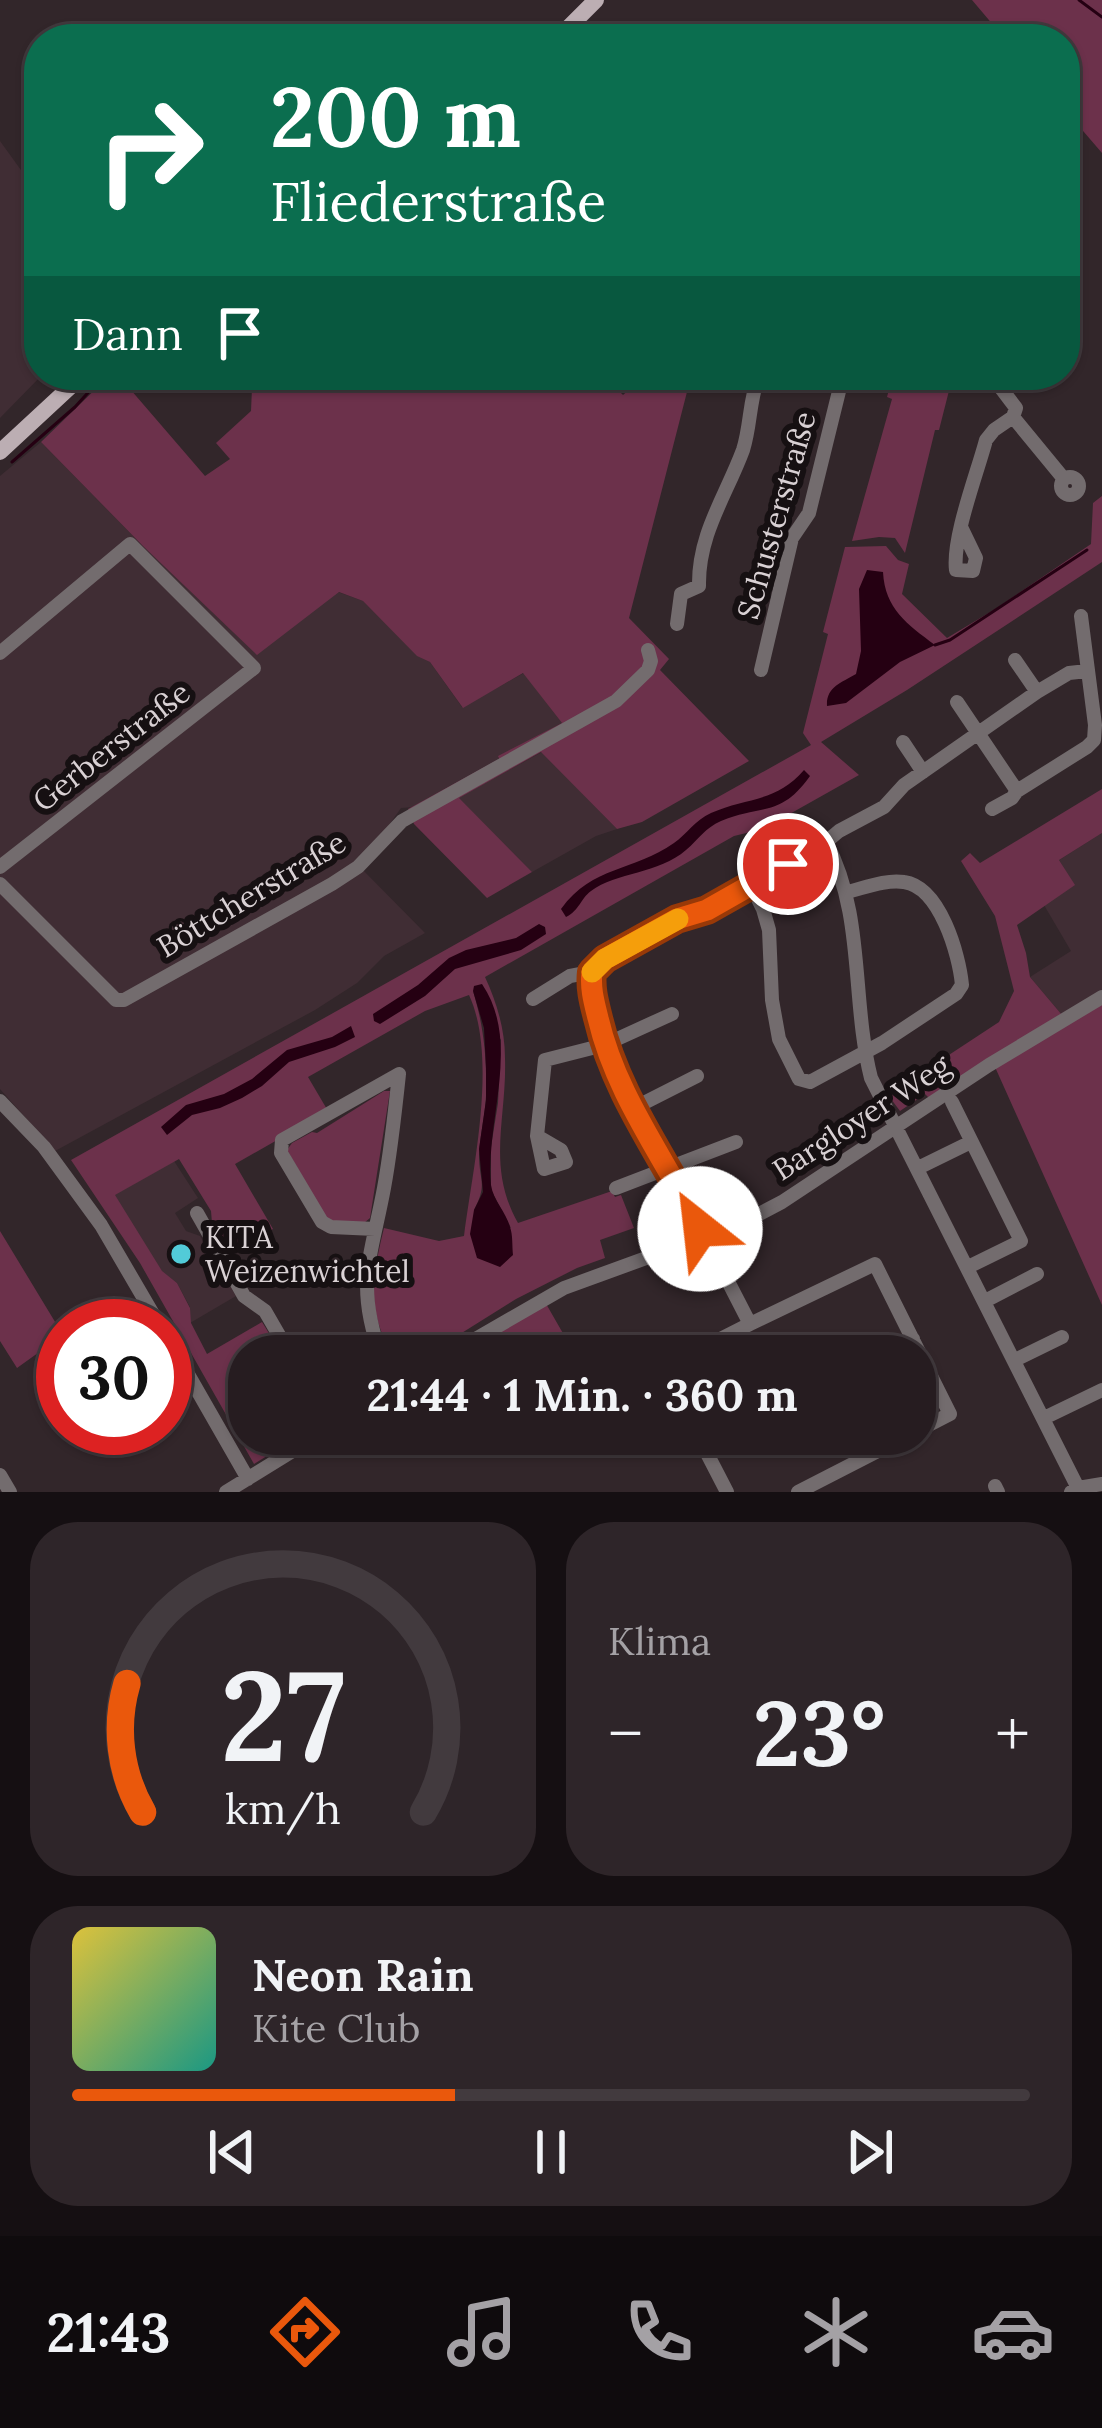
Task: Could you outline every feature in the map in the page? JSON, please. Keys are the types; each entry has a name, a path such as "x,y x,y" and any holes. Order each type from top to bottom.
{"main road":[{"path":"572,24 596,0"},
{"path":"0,452 67,390"}],"street":[{"path":"677,624 681,594 699,586 699,566 716,506 744,446 754,390"},
{"name":"Schusterstraße","path":"761,670 792,538 809,513 839,390"},
{"path":"962,529 986,440 1013,417 1016,408 1003,390"},
{"path":"1013,417 1064,479"},
{"name":"Gerberstraße","path":"0,653 130,544 254,668 0,867"},
{"path":"992,809 1094,740 1081,616"},
{"name":"Böttcherstraße","path":"0,884 116,1000 124,1000 332,884 358,867 401,821 616,701 648,670 648,650"},
{"path":"1015,660 1037,692"},
{"path":"533,998 570,976 592,972 605,959 677,919 707,910 826,842 884,807 904,785 1037,692 1069,673 1087,671"},
{"path":"957,702 1017,791"},
{"path":"903,742 923,772"},
{"path":"826,842 847,892 864,1052 876,1090 986,1300 1075,1490 1102,1484"},
{"path":"751,885 769,930 779,1039 799,1079 810,1082 882,1043 956,994 963,981 953,943 923,890 895,881 847,892"},
{"path":"592,972 590,986 604,1045 632,1109 750,1324"},
{"name":"Bargloyer Weg","path":"480,1335 564,1288 704,1238 782,1202 1102,997"},
{"path":"537,1136 545,1060 604,1045 671,1014"},
{"path":"373,1335 366,1269 375,1229 390,1154 399,1074 282,1140 281,1153 322,1222 331,1227 375,1229"},
{"path":"632,1109 698,1076"},
{"path":"0,1101 44,1147 101,1225 144,1299"},
{"path":"952,1102 1021,1241 968,1267"},
{"path":"616,1188 736,1142"},
{"path":"918,1168 971,1142"},
{"path":"197,1213 244,1296 265,1311 279,1335"},
{"path":"728,1335 875,1264 911,1335"},
{"path":"986,1300 1037,1274"},
{"path":"1015,1360 1062,1337"},
{"path":"192,1381 248,1479"},
{"path":"936,1386 950,1414 936,1421"},
{"path":"1044,1418 1102,1390"},
{"path":"226,1492 286,1455"},
{"path":"707,1455 727,1492"},
{"path":"798,1492 870,1455"},
{"path":"0,1475 10,1492"}],"shaded area":[{"path":"972,0 1102,0 1102,153 1080,127 1080,24 992,24"},
{"path":"0,141 24,174 27,390 0,418"},
{"path":"95,390 131,390 205,476 230,459 216,443 251,411 252,390 618,390 623,395 629,390 687,390 629,618 669,659 660,670 749,761 642,822 617,829 541,752 459,798 532,872 487,898 414,824 408,809 562,723 523,673 463,708 430,662 417,656 363,601 339,592 257,655 41,442"},
{"path":"889,390 949,390 905,553 895,538 852,541 892,399 887,397"},
{"path":"41,442 142,545 363,601 430,662 462,707 524,673 562,723 415,807 401,808 356,863 425,933 384,956 357,983 315,1010 55,1151 0,1089 0,476"},
{"path":"1102,496 1102,562 821,742 859,775 763,829 734,836 485,977 504,1037 500,1162 508,1202 518,1223 612,1191 615,1197 621,1195 634,1228 600,1240 605,1258 516,1299 459,1335 383,1335 374,1293 384,1228 439,1241 464,1236 483,1080 482,1049 469,995 425,1011 308,1077 328,1111 235,1164 273,1229 227,1255 211,1211 179,1159 115,1195 162,1271 177,1283 185,1299 160,1299 71,1160 811,745 803,733 845,547 886,546 898,560 909,564 902,594 947,638 1091,544 1093,503","holes":["473,991 501,1040 491,1190 511,1228 474,1210 482,1188 479,1154 486,1082"]},
{"path":"867,570 883,572 893,606 935,645 900,662 846,703 827,706 832,690 856,674 861,651 859,589"},
{"path":"542,752 617,829 532,872 458,798"},
{"path":"804,770 810,776 779,804 721,821 675,858 601,885 566,917 561,909 586,884 659,852 705,816 783,788"},
{"path":"1102,789 1102,833 1059,860 1075,885 1017,925 1030,977 1062,1015 929,1098 925,1094 900,1111 888,1095 999,1022 1014,991 995,916 961,861 970,853 980,863"},
{"path":"1102,833 1102,990 1062,1015 1030,977 1071,951 1044,905 1074,885 1059,860"},
{"path":"539,924 546,934 521,950 455,969 425,996 380,1024 374,1021 373,1014 449,958 516,938"},
{"path":"482,984 494,1007 501,1056 491,1185 510,1227 513,1255 500,1267 477,1258 470,1234 483,1192 479,1149 486,1068 484,1028 473,991"},
{"path":"1102,1003 1102,1305 995,1067"},
{"path":"351,1026 355,1037 289,1062 242,1098 192,1115 167,1135 161,1127 186,1105 224,1094 252,1079 287,1050 332,1037"},
{"path":"390,1091 370,1218 364,1223 330,1224 287,1150"},
{"name":"KITA Weizenwichtel","path":"174,1161 198,1198 175,1213 186,1231 200,1236 236,1296 192,1322 192,1299 186,1299 177,1283 162,1272 114,1195"},
{"path":"0,1231 41,1299 36,1299 36,1354 17,1368 0,1341"},
{"path":"545,1302 564,1335 491,1335"},
{"path":"262,1322 270,1335 240,1335"},
{"path":"192,1325 207,1354 228,1342 228,1418 192,1355"}],"waterway":[{"path":"1079,0 1102,17"},
{"path":"12,462 90,390"},
{"path":"935,645 950,640 1087,550"}],"slow traffic":[{"path":"592,972 605,959 678,919"}],"place":[{"name":"KITA Weizenwichtel","path":"181,1254"}],"route":[{"path":"700,1229 632,1109 604,1045 590,986 592,972 605,959 677,919 707,910 788,864"}]}
